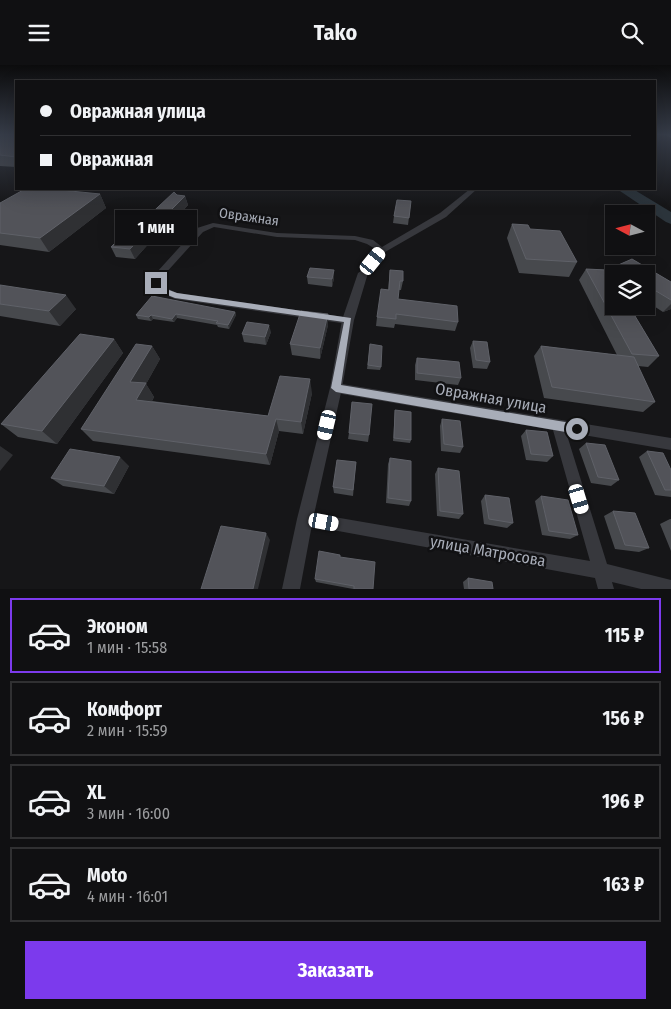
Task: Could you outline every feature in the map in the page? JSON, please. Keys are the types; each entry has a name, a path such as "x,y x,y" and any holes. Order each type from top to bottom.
{"street":[{"path":"291,589 305,519 336,388 348,320 363,273 382,249 443,215 473,190"},
{"name":"Овражная","path":"348,320 175,296 158,288 156,283 160,275 200,229 206,226 213,225 277,235 354,238 370,242 382,249"},
{"name":"Овражная улица","path":"336,388 671,444"},
{"path":"558,426 606,589"},
{"name":"улица Матросова","path":"305,519 601,571 671,588"}],"building":[{"path":"23,190 61,190 100,194 40,238 0,233 0,203"},
{"path":"174,192 177,195 185,196 169,212 166,212 130,249 111,247 136,222 141,223"},
{"path":"397,200 411,201 409,218 394,216"},
{"path":"512,224 528,225 530,229 560,231 577,262 526,259"},
{"path":"632,259 642,265 618,265"},
{"path":"310,268 334,270 332,279 307,277"},
{"path":"586,269 605,270 605,304"},
{"path":"390,270 403,271 403,281 400,281 398,299 457,306 458,322 396,314 396,319 377,317 381,289 389,290"},
{"path":"655,273 671,282 671,300 655,290"},
{"path":"0,285 66,295 49,311 0,304"},
{"path":"152,296 235,312 228,325 216,323 218,321 176,314 172,319 151,315 149,317 136,315"},
{"path":"301,311 328,314 320,348 290,344"},
{"path":"611,315 634,315 659,356 632,354"},
{"path":"247,322 269,325 265,337 242,334"},
{"path":"80,334 114,339 42,431 1,424"},
{"path":"473,341 487,342 490,362 476,360"},
{"path":"136,344 152,346 130,382 146,383 136,400 268,416 280,376 310,379 301,422 276,419 266,454 81,429"},
{"path":"370,344 382,346 381,367 368,365"},
{"path":"541,346 634,357 655,402 552,387"},
{"path":"417,358 459,362 461,378 417,373"},
{"path":"352,402 372,404 369,435 349,433"},
{"path":"395,410 411,412 411,440 394,438"},
{"path":"442,419 460,421 463,447 444,444"},
{"path":"526,430 547,432 553,456 531,454"},
{"path":"586,443 605,445 619,480 598,477"},
{"path":"70,449 120,457 104,486 51,478"},
{"path":"647,451 663,453 671,470 671,490 665,490"},
{"path":"390,458 411,461 411,501 388,498"},
{"path":"337,460 356,462 353,490 333,487"},
{"path":"438,468 459,471 463,514 440,511"},
{"path":"485,495 509,498 513,523 489,519"},
{"path":"541,496 568,500 578,535 549,531"},
{"path":"613,511 635,513 649,548 625,545"},
{"path":"221,526 266,533 253,589 201,589"},
{"path":"319,551 340,555 340,557 375,562 373,589 354,589 354,586 315,579"},
{"path":"468,578 492,582 493,589 469,589"}],"waterway":[{"path":"626,190 671,219"}],"route":[{"path":"156,283 158,288 175,296 348,320 336,388 577,429"}]}
